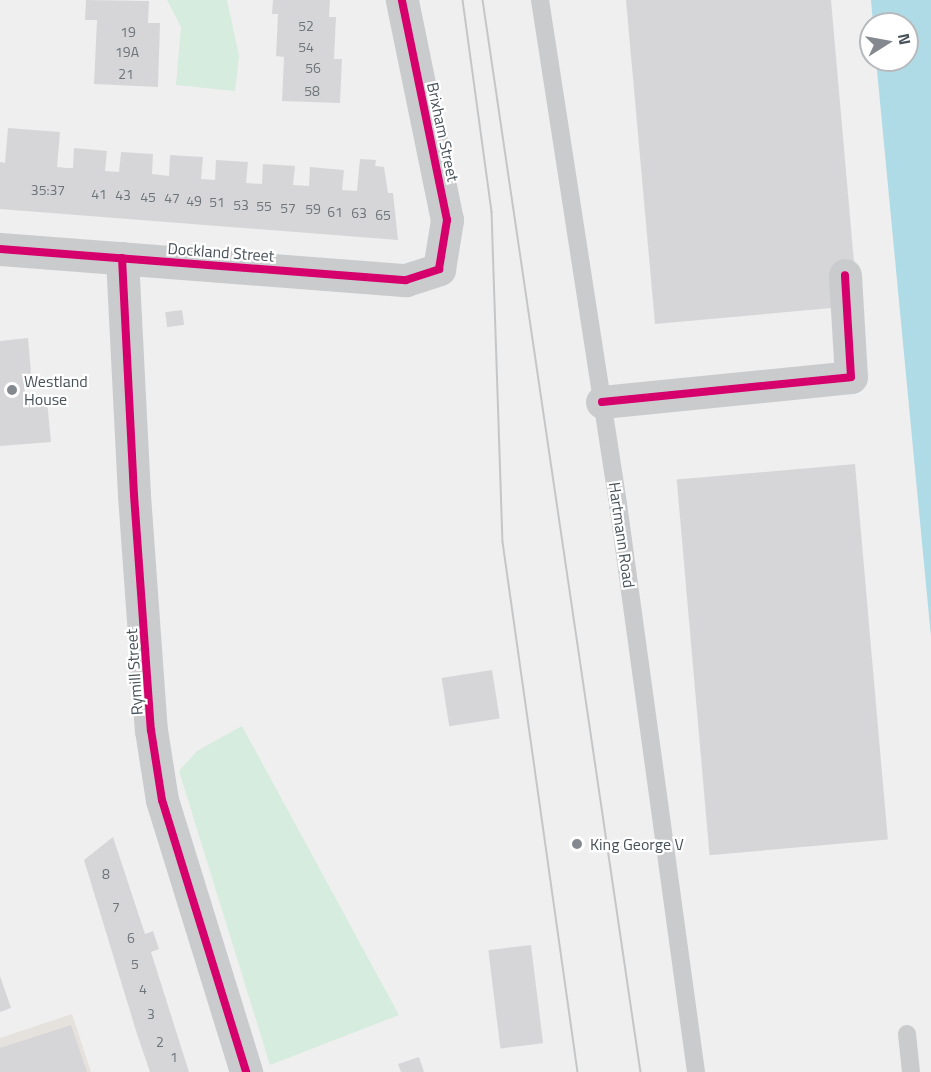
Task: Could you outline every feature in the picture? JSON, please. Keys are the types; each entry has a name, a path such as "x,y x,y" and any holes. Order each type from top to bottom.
{"street":[{"name":"Brixham Street","path":"402,0 447,220 439,270"},
{"name":"Dockland Street","path":"0,249 406,280 439,270"},
{"name":"Rymill Street","path":"122,258 134,495 152,730 160,789 246,1072"},
{"path":"602,402 851,377 845,275"}],"lane":[{"name":"Hartmann Road","path":"540,0 602,402 696,1072"},
{"path":"907,1034 911,1072"}],"shaded area":[{"path":"72,1014 91,1072 0,1072 0,1038"}],"green space":[{"path":"167,0 227,0 239,56 235,91 176,85 181,27"},
{"path":"242,726 399,1015 270,1065 179,771 197,751"}],"water":[{"path":"871,0 931,0 931,637 877,72 919,72 919,12 872,12"}],"building":[{"path":"86,0 149,1 148,23 160,23 158,87 94,84 97,20 85,20"},
{"path":"273,0 330,0 329,17 336,17 334,59 342,59 340,103 282,101 284,57 276,56 278,14 272,14"},
{"path":"626,0 831,0 855,274 832,308 655,324"},
{"path":"8,128 60,132 57,167 67,168 73,168 74,148 107,151 105,171 119,172 121,152 153,154 152,174 169,176 170,155 203,157 201,179 215,180 216,160 248,162 246,183 262,184 263,164 295,166 293,185 309,186 310,167 344,170 342,190 357,191 360,159 376,160 375,166 384,167 388,193 393,193 398,240 0,209 0,162 5,163"},
{"path":"182,310 184,325 167,327 165,312"},
{"name":"Westland House","path":"28,338 32,384 24,385 25,395 27,403 47,401 51,442 0,446 0,341"},
{"path":"855,464 888,840 710,855 677,480"},
{"path":"492,670 500,718 449,726 442,678"},
{"path":"113,837 145,934 153,931 159,949 151,952 189,1072 150,1072 137,1034 84,860"},
{"path":"531,945 543,1043 500,1049 488,950"},
{"path":"0,976 11,1008 0,1012"},
{"path":"71,1025 87,1072 0,1072 0,1048"},
{"path":"419,1057 424,1072 401,1072 398,1064"}],"tram line":[{"path":"463,0 492,212 503,542 578,1072"},
{"path":"483,0 641,1072"}],"cycle path":[{"path":"0,249 406,280 439,269 447,220 402,0"},
{"path":"122,258 134,495 151,730 162,800 246,1072"},
{"path":"602,402 851,377 845,275"}],"place":[{"name":"Westland House","path":"12,390"},
{"name":"King George V","path":"577,844"}]}
